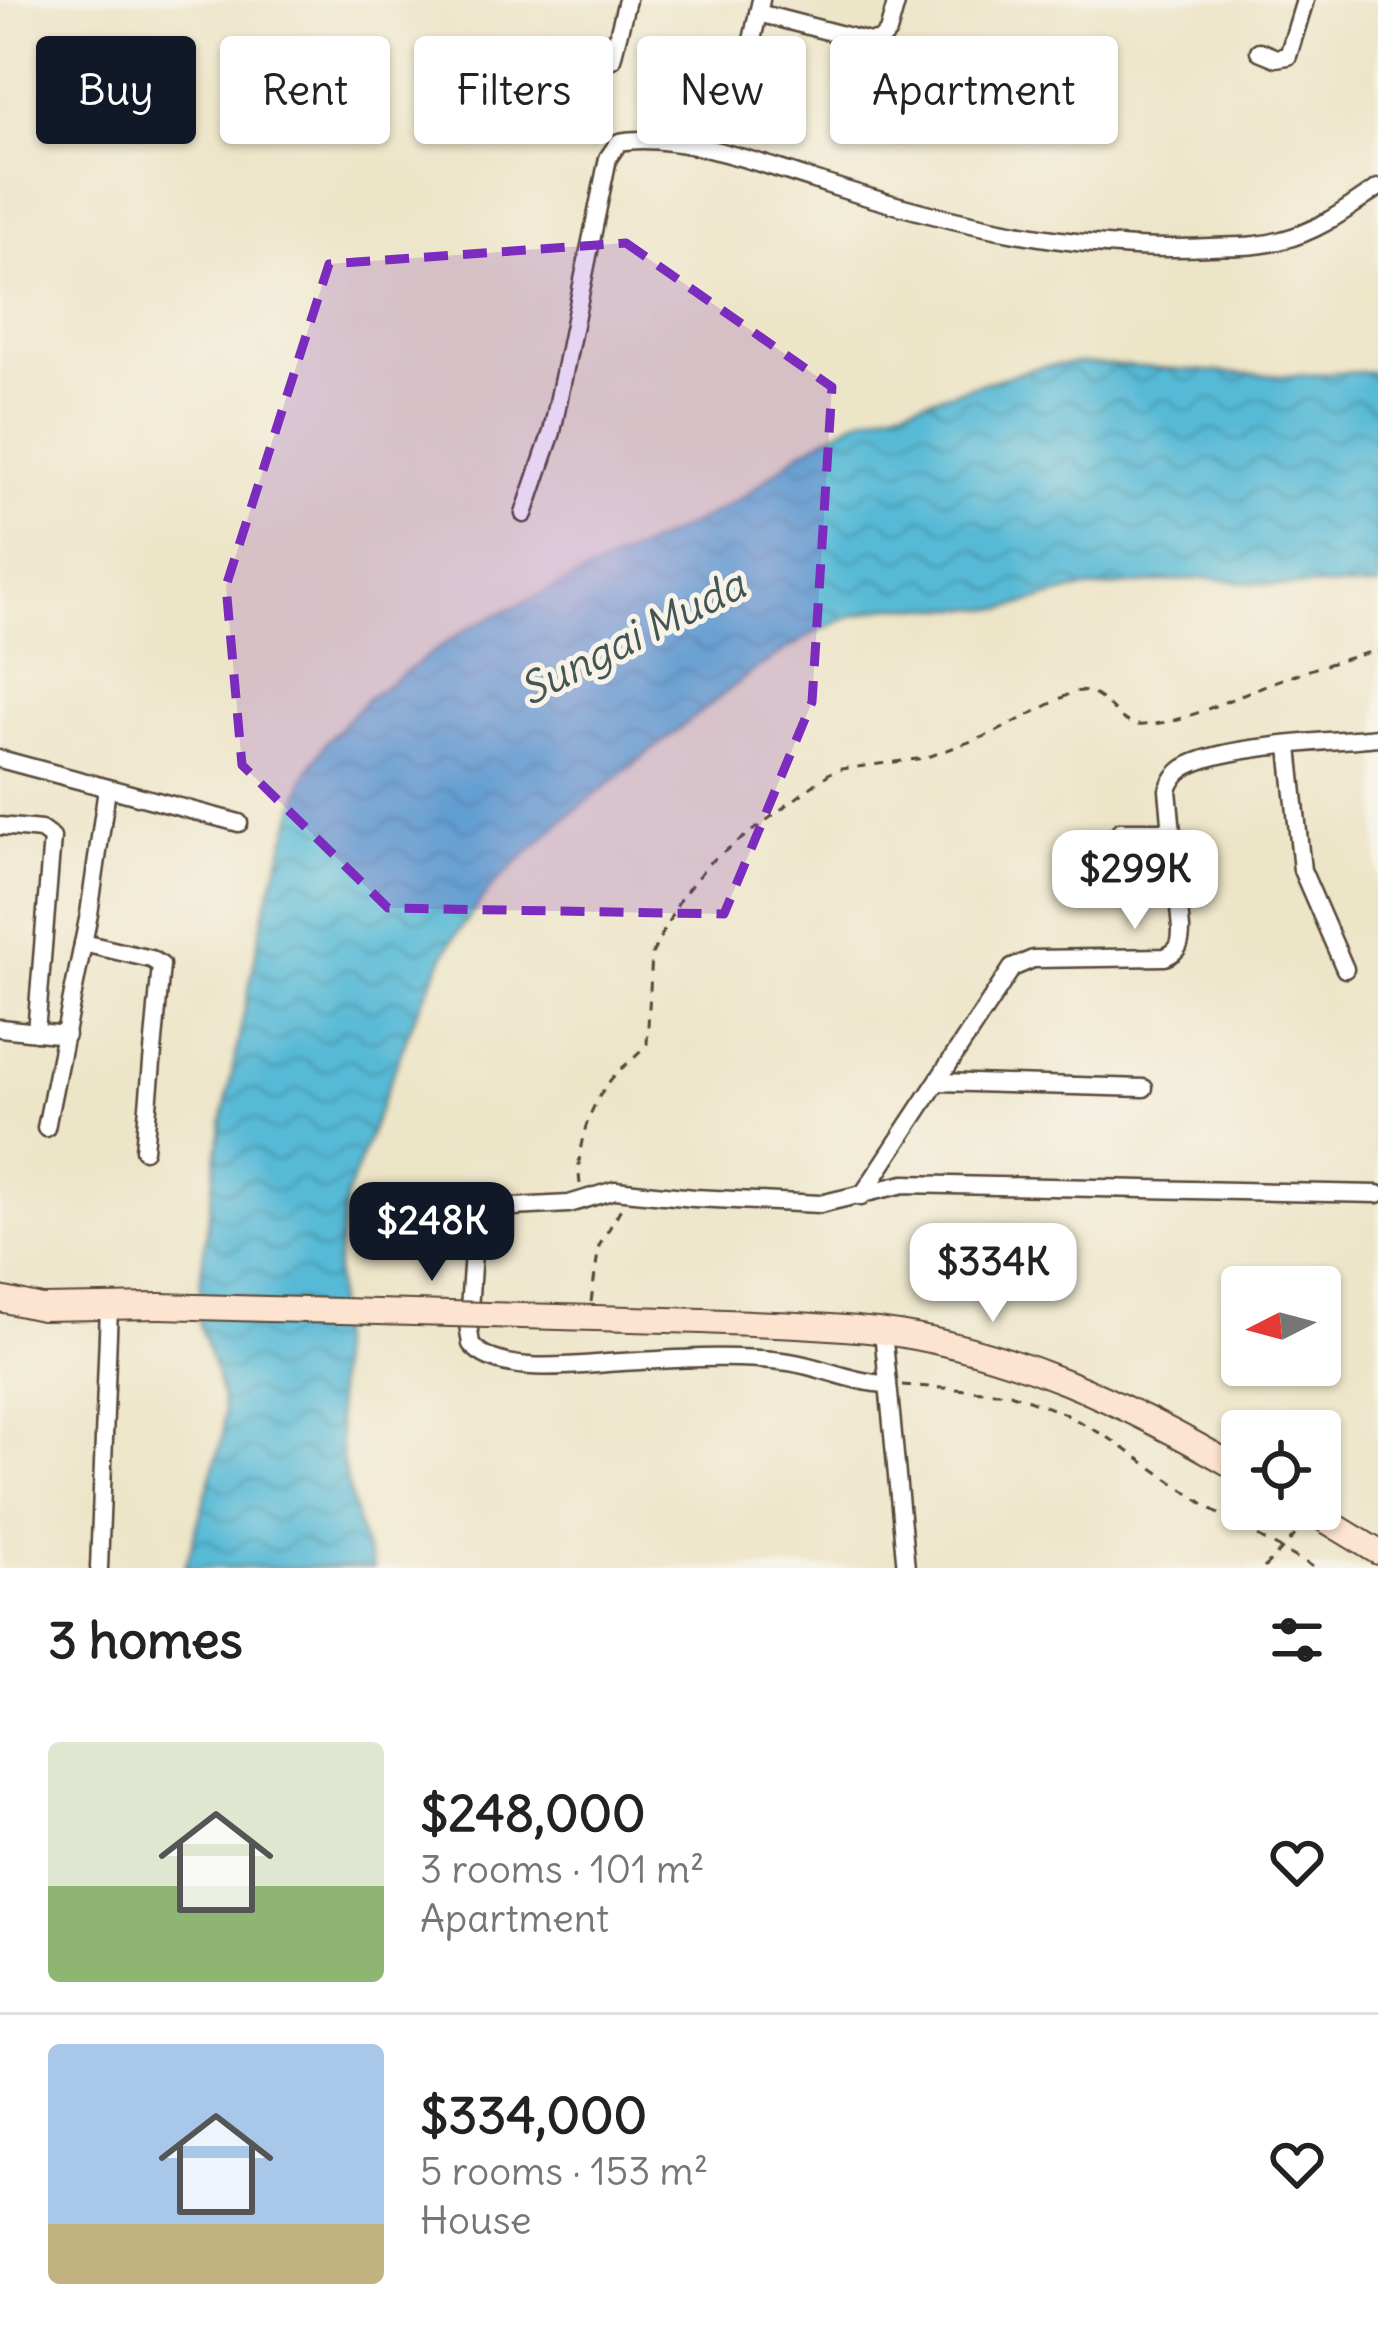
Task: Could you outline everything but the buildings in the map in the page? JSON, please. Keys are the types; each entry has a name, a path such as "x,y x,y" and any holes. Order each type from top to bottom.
{"main road":[{"path":"0,1299 42,1308"},
{"path":"0,1316 42,1308 160,1306 883,1332 1000,1358 1064,1380 1125,1406 1221,1459"},
{"path":"1341,1529 1378,1552"}],"street":[{"path":"613,55 627,0"},
{"path":"753,36 760,6 870,42 881,40 897,0"},
{"path":"1259,51 1276,58 1288,56 1305,0"},
{"path":"524,514 552,432 608,158 619,142 676,144 759,162 880,202 970,224 1142,247 1256,245 1287,239 1336,218 1378,188"},
{"path":"861,1197 1003,979 1022,962 1165,958 1181,944 1168,790 1187,766 1238,753 1378,737"},
{"path":"1289,747 1302,870 1345,969"},
{"path":"0,759 239,824"},
{"path":"46,1128 83,944 107,789"},
{"path":"0,826 41,830 52,838 36,1032"},
{"path":"1120,831 1171,831"},
{"path":"83,944 161,965 143,1150"},
{"path":"0,1028 66,1036"},
{"path":"939,1082 1144,1088"},
{"path":"888,1384 852,1381 794,1363 759,1359 549,1366 484,1357 471,1344 468,1324 476,1210 552,1206 599,1192 637,1191 820,1204 904,1184 1378,1194"},
{"path":"99,1568 109,1308"},
{"path":"883,1332 906,1568"}],"path":[{"path":"586,1197 578,1168 585,1132 605,1087 647,1044 652,954 680,899 709,863 834,770 926,758 994,733 1073,692 1087,689 1132,724 1145,725 1207,710 1305,671 1378,650"},
{"path":"591,1306 599,1246 615,1216 637,1191"},
{"path":"888,1384 1010,1393 1063,1413 1109,1438 1220,1515 1315,1568"},
{"path":"1264,1568 1297,1530"}],"highlighted area":[{"path":"626,243 832,387 812,702 724,914 388,908 242,765 226,586 329,264"}],"water":[{"name":"Sungai Muda","path":"1078,363 1284,376 1378,371 1378,587 1283,586 1206,578 1077,590 1005,609 889,607 852,616 753,671 568,816 492,886 451,942 414,1018 346,1197 336,1270 336,1404 343,1466 374,1568 185,1568 223,1435 218,1381 199,1323 219,1138 265,908 305,776 326,742 367,699 466,629 707,517 747,494 803,450 860,419 1039,367"}]}
